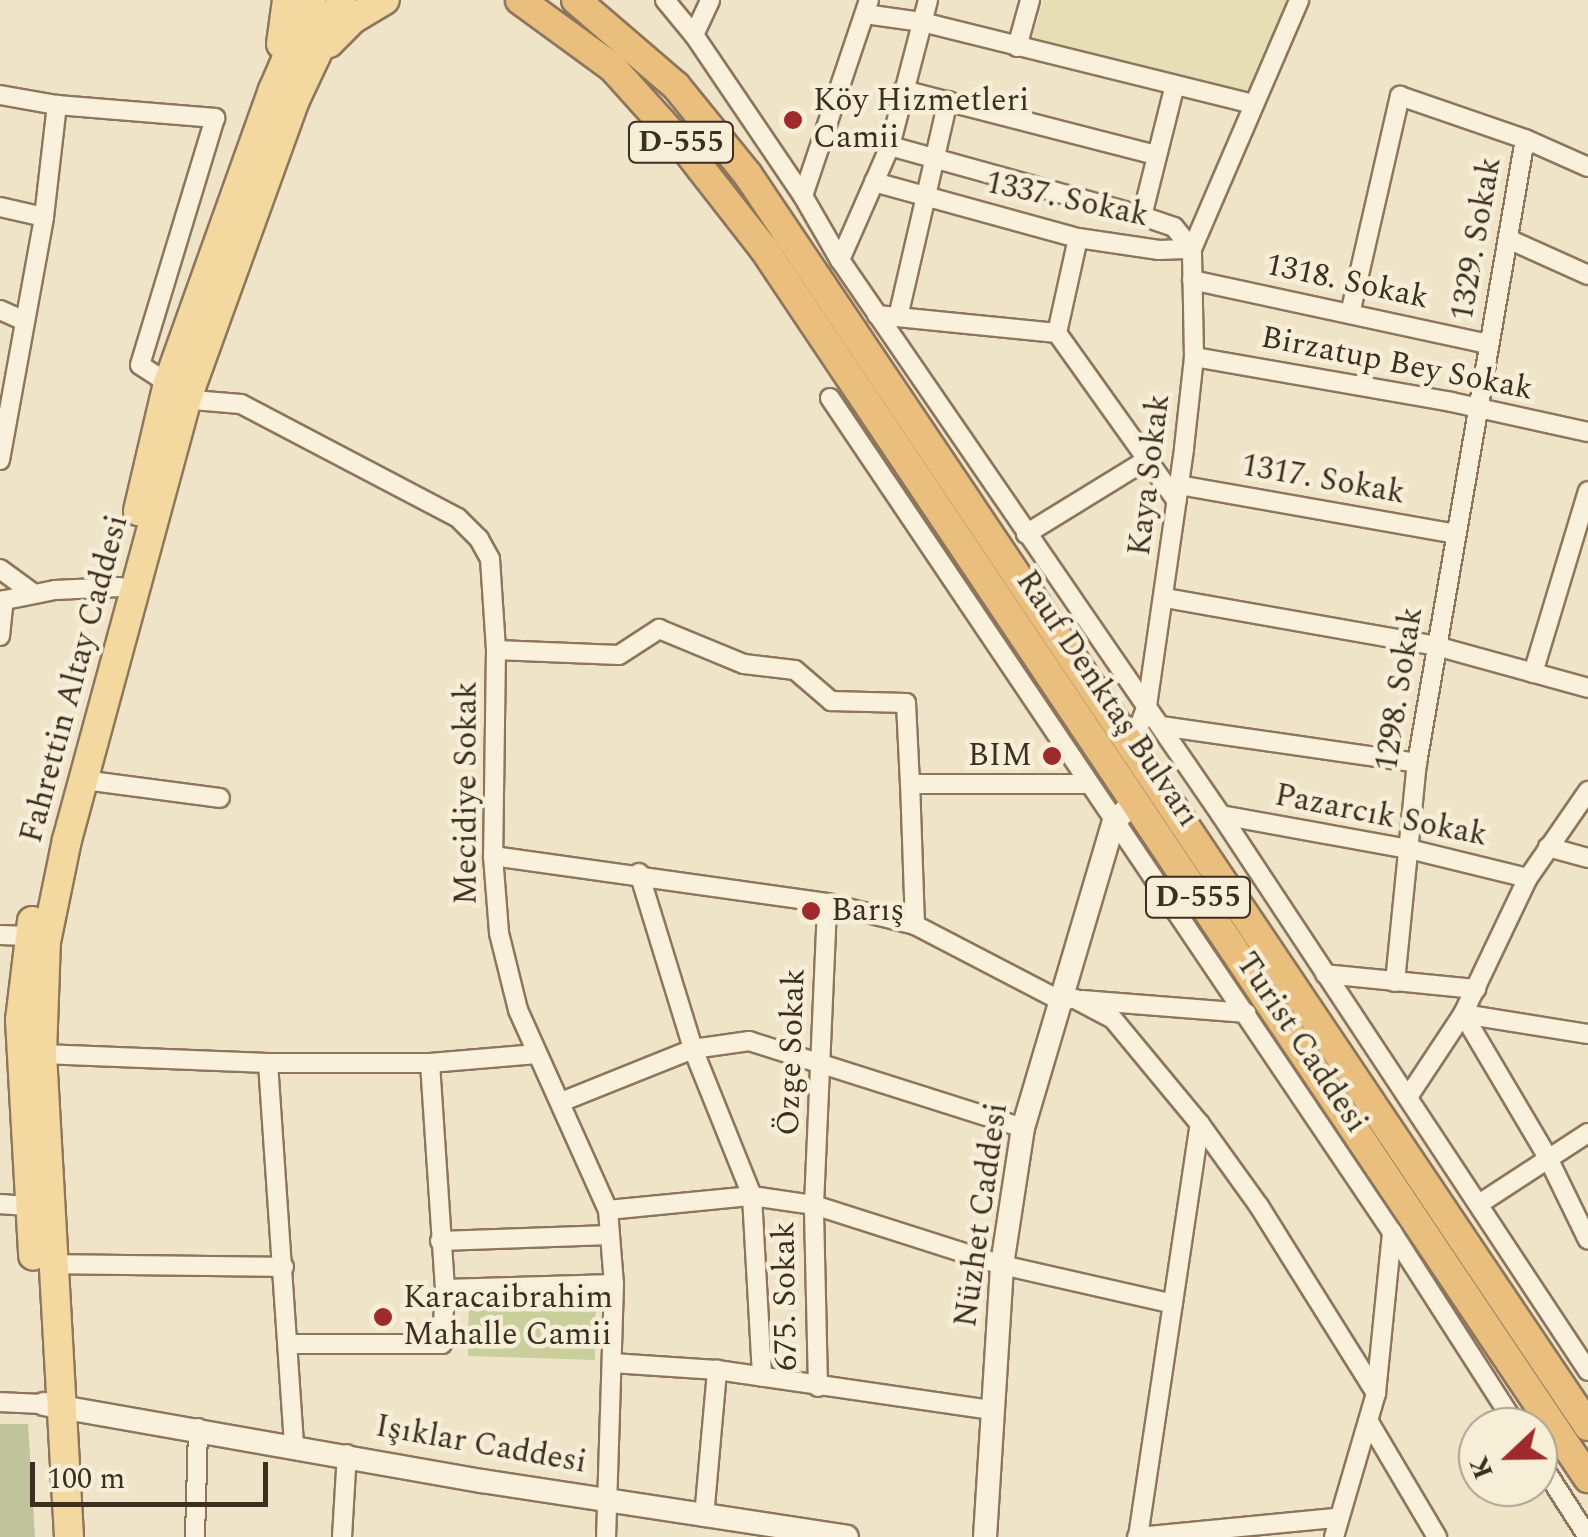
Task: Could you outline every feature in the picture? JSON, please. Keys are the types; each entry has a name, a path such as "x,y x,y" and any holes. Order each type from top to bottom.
{"highway":[{"name":"Rauf Denktaş Bulvarı","path":"520,0 612,67 721,190 920,508 1124,812 1588,1478"},
{"name":"Rauf Denktaş Bulvarı","path":"576,0 676,86 748,174 1588,1426"},
{"path":"600,0 648,48 676,86"}],"main road":[{"path":"284,95 287,0"},
{"name":"Fahrettin Altay Caddesi","path":"53,1406 29,1206 20,1020 28,936 173,392 284,95 312,0"},
{"name":"Fahrettin Altay Caddesi","path":"284,95 342,0"},
{"path":"284,95 331,39 353,19 385,0"},
{"name":"Fahrettin Altay Caddesi","path":"53,1406 42,1054 46,942 173,392"},
{"path":"52,1537 53,1406"},
{"path":"53,1406 69,1537"}],"street":[{"name":"Rauf Denktaş Bulvarı","path":"665,0 694,35 803,196 840,260 1161,726 1586,1364"},
{"path":"694,35 710,0"},
{"path":"840,260 890,146 928,0"},
{"path":"1017,47 1030,0"},
{"path":"890,146 1142,216 1174,228 1192,249 1299,0"},
{"path":"803,196 867,7 1254,104"},
{"path":"1142,216 1175,85"},
{"path":"903,90 1156,156"},
{"path":"0,95 56,105 215,118 140,366 173,392"},
{"path":"1350,314 1400,96 1525,139 1588,167"},
{"path":"898,317 948,101"},
{"path":"0,460 44,217 56,105"},
{"name":"1329. Sokak","path":"1478,408 1525,139"},
{"name":"1337. Sokak","path":"874,182 1078,238 1159,250 1192,249"},
{"path":"0,207 44,217"},
{"path":"1078,238 1058,332 1148,460 1178,493"},
{"path":"1508,239 1588,276"},
{"name":"Kaya Sokak","path":"1132,744 1147,706 1178,493 1194,356 1192,249"},
{"name":"1318. Sokak","path":"1192,280 1489,344"},
{"path":"839,309 1058,332"},
{"path":"0,310 25,321"},
{"name":"Birzatup Bey Sokak","path":"1194,356 1588,432"},
{"name":"Mecidiye Sokak","path":"173,392 241,404 458,518 480,539 490,559 496,650 492,856 507,974 537,1054 608,1210 614,1284 606,1537"},
{"name":"Turist Caddesi","path":"830,398 920,508 1088,784 1124,812 1246,1013 1504,1407"},
{"name":"1298. Sokak","path":"1395,982 1417,763 1478,408"},
{"path":"1026,534 1148,460"},
{"path":"1533,673 1588,491"},
{"name":"1317. Sokak","path":"1178,493 1456,534"},
{"path":"0,569 34,594"},
{"path":"0,636 2,601 34,594 120,588"},
{"path":"1165,598 1436,646 1588,688"},
{"path":"496,650 619,654 660,629 744,664 796,670 832,701 906,703 915,926"},
{"path":"1161,726 1417,763"},
{"path":"84,780 220,798"},
{"path":"910,784 1088,784"},
{"path":"1408,1097 1463,1014 1528,878 1588,791"},
{"name":"Nüzhet Caddesi","path":"985,1537 1002,1266 1023,1128 1124,812"},
{"name":"Pazarcık Sokak","path":"1221,816 1408,849 1528,878"},
{"path":"1548,847 1588,858"},
{"path":"492,856 828,902 915,926 1112,1019 1200,1124 1259,1206 1376,1393"},
{"path":"638,874 693,1050 752,1196 762,1378"},
{"name":"Özge Sokak","path":"814,1205 828,902"},
{"path":"0,934 28,936"},
{"path":"1325,974 1476,989"},
{"path":"1067,1000 1246,1013"},
{"path":"1463,1014 1588,1034"},
{"path":"1463,1014 1548,1156 1588,1240"},
{"path":"561,1102 693,1050 750,1041 1023,1128"},
{"path":"42,1054 268,1063 430,1063 537,1054"},
{"path":"268,1063 291,1344 294,1445"},
{"path":"291,1344 442,1344 445,1289 430,1063"},
{"path":"1200,1124 1138,1537 1335,1528 1376,1393 1392,1232"},
{"path":"1479,1204 1588,1133"},
{"path":"608,1210 752,1196 814,1205 1002,1266 1174,1304"},
{"path":"0,1204 29,1206"},
{"name":"675. Sokak","path":"814,1205 818,1387"},
{"path":"440,1241 610,1235"},
{"path":"51,1264 284,1267"},
{"path":"445,1289 614,1284"},
{"path":"612,1363 717,1370 992,1410"},
{"path":"704,1518 717,1370"},
{"path":"0,1402 53,1406"},
{"name":"Işıklar Caddesi","path":"53,1406 609,1499 785,1533 847,1537"},
{"path":"1368,1422 1437,1537"},
{"path":"195,1537 198,1428"},
{"path":"342,1537 346,1454"},
{"path":"1558,1490 1588,1537"}],"shaded area":[{"path":"1044,0 1286,0 1247,104 1032,38"}],"green space":[{"path":"469,1295 596,1299 595,1360 468,1356"},
{"path":"0,1424 28,1424 35,1537 0,1537"}],"place":[{"name":"Köy Hizmetleri Camii","path":"793,120"},
{"name":"BIM","path":"1052,756"},
{"name":"Barış","path":"811,911"},
{"name":"Karacaibrahim Mahalle Camii","path":"383,1317"}]}
